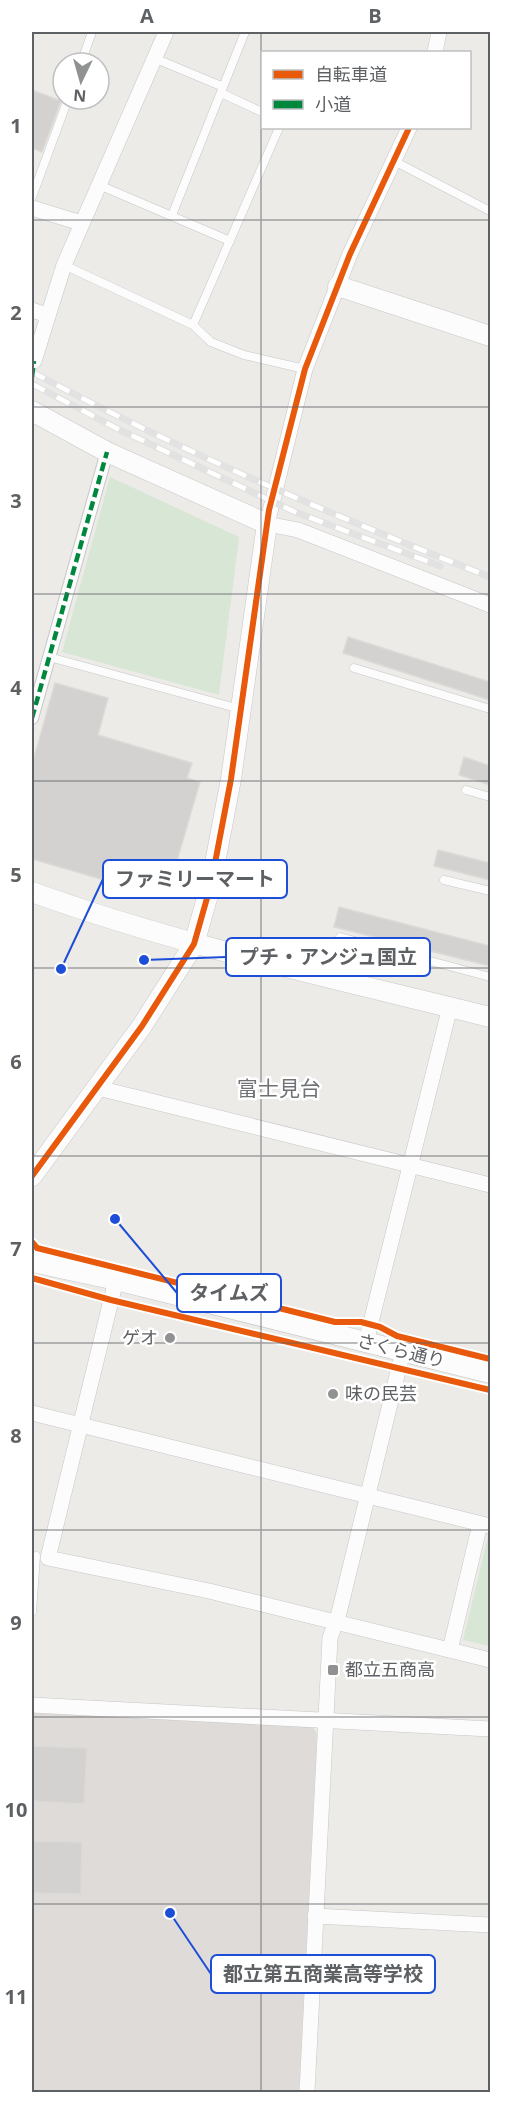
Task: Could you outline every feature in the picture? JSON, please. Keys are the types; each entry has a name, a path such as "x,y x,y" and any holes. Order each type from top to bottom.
{"street":[{"path":"34,360 64,265 166,32"},
{"path":"435,51 439,32"},
{"path":"32,1176 98,1088 170,984 194,944 211,884 241,709 267,524 305,369 338,286 408,129"},
{"path":"32,208 81,223"},
{"path":"338,286 490,336"},
{"path":"32,310 47,315"},
{"path":"32,411 107,452 267,524 297,530 490,605"},
{"path":"32,718 107,452"},
{"path":"32,892 97,916 194,944 490,1017"},
{"path":"366,1342 450,1007"},
{"path":"98,1088 490,1185"},
{"name":"さくら通り","path":"32,1262 116,1280 490,1373"},
{"path":"116,1280 81,1425 39,1557 209,1592 490,1660"},
{"path":"307,2092 330,1638 334,1621 339,1613 403,1351"},
{"path":"32,1413 485,1525 450,1650"},
{"path":"32,1705 490,1729"},
{"path":"315,1916 490,1925"}],"lane":[{"path":"86,51 93,32"},
{"path":"172,215 245,32"},
{"path":"154,58 221,89 261,111"},
{"path":"32,197 64,111"},
{"path":"193,326 279,129"},
{"path":"394,161 490,212"},
{"path":"99,185 230,241"},
{"path":"64,265 193,326 212,342 244,355 305,369"},
{"path":"49,657 241,709"},
{"path":"354,668 490,709"},
{"path":"466,790 490,797"},
{"path":"444,880 490,891"},
{"path":"340,937 490,977"},
{"path":"32,1612 39,1557"}],"shaded area":[{"path":"32,1713 313,1727 317,1734 299,2092 32,2092"}],"green space":[{"path":"110,477 239,537 219,695 62,652"},
{"path":"490,1529 490,1646 463,1640"}],"building":[{"path":"32,90 51,97 51,111 57,111 42,152 32,148"},
{"path":"348,637 490,682 490,700 343,653"},
{"path":"55,683 108,698 98,735 192,763 187,778 200,782 166,898 32,859 32,765"},
{"path":"464,757 490,766 490,785 459,775"},
{"path":"438,850 490,863 490,880 434,866"},
{"path":"339,907 490,946 490,966 334,927"},
{"path":"32,1746 87,1748 84,1804 32,1801"},
{"path":"32,1841 82,1842 81,1894 32,1893"}],"railway":[{"path":"32,372 144,429 258,481 490,577"},
{"path":"32,384 120,430 295,512 440,566"}],"marked path":[{"path":"32,377 34,361"},
{"path":"32,718 107,452"}],"cycle path":[{"path":"32,1176 142,1026 194,944 211,884 231,779 269,510 305,369 350,254 409,129"},
{"path":"32,1242 37,1248 335,1322 361,1322 380,1327 397,1336 490,1359"},
{"path":"32,1278 111,1300 490,1390"}],"place":[{"name":"プチ・アンジュ国立","path":"144,960"},
{"name":"ファミリーマート","path":"61,969"},
{"name":"タイムズ","path":"115,1219"},
{"name":"ゲオ","path":"170,1338"},
{"name":"味の民芸","path":"333,1394"},
{"name":"都立五商高","path":"333,1670"},
{"name":"都立第五商業高等学校","path":"170,1913"}],"district":[{"name":"富士見台","path":"279,1089"}]}
